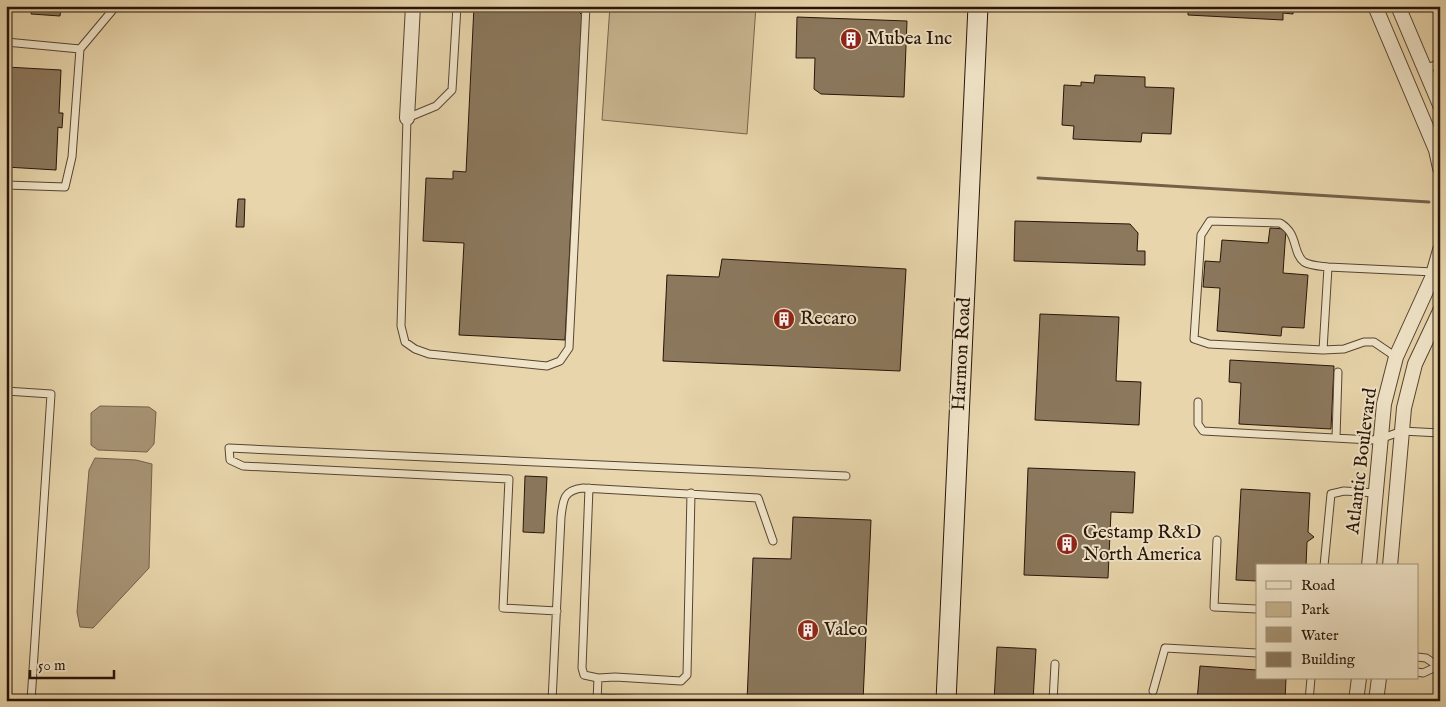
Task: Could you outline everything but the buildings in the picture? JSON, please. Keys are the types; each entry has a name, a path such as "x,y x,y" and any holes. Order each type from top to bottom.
{"street":[{"path":"407,118 413,6"},
{"name":"Harmon Road","path":"946,701 978,6"},
{"path":"1375,6 1436,150 1440,168"},
{"path":"1398,6 1440,105"},
{"name":"Atlantic Boulevard","path":"1369,564 1384,404 1396,357 1437,273 1440,250"},
{"name":"Atlantic Boulevard","path":"1390,564 1404,408 1415,364 1440,311"},
{"path":"1356,701 1359,680"},
{"path":"1376,701 1379,680"}],"lane":[{"path":"6,185 65,187 72,157 80,49 116,6"},
{"path":"457,6 452,90 436,106 407,118 401,326 404,342 415,349 429,354 547,366 560,361 569,348 586,6"},
{"path":"6,42 80,49"},
{"path":"1424,69 1440,63"},
{"path":"1396,357 1374,342 1364,342 1344,349 1323,350 1209,344 1194,339 1201,235 1210,220 1280,224 1288,228 1300,257 1306,263 1328,267 1437,273"},
{"path":"1323,350 1328,267"},
{"path":"1336,438 1338,372"},
{"path":"6,391 51,394 31,701"},
{"path":"1198,402 1198,424 1203,431 1371,440 1380,439 1402,431 1440,433"},
{"path":"557,611 503,608 509,479 243,466 230,460 229,448 846,476"},
{"path":"589,488 582,668 584,675 598,678 615,677 681,681 687,675 691,493"},
{"path":"552,701 562,502 567,493 575,489 589,488 758,498 773,541"},
{"path":"1324,564 1331,494 1344,491 1376,493"},
{"path":"1217,540 1214,607 1256,609"},
{"path":"1153,691 1165,648 1256,653"},
{"path":"1418,657 1426,658 1439,666"},
{"path":"1053,701 1055,664"},
{"path":"1418,672 1423,673 1439,666"},
{"path":"598,678 597,699 680,701"},
{"path":"1309,701 1311,680"}],"green space":[{"path":"610,6 756,6 747,134 602,120"}],"water":[{"path":"100,406 149,407 156,412 154,444 147,452 98,450 91,445 91,413"},
{"path":"95,458 136,460 152,464 149,568 93,628 80,627 77,612 89,470"}],"waterway":[{"path":"1038,178 1429,202"}],"place":[{"name":"Mubea Inc","path":"851,39"},
{"name":"Recaro","path":"784,319"},
{"name":"Gestamp R&D North America","path":"1067,544"},
{"name":"Valeo","path":"808,630"}]}
